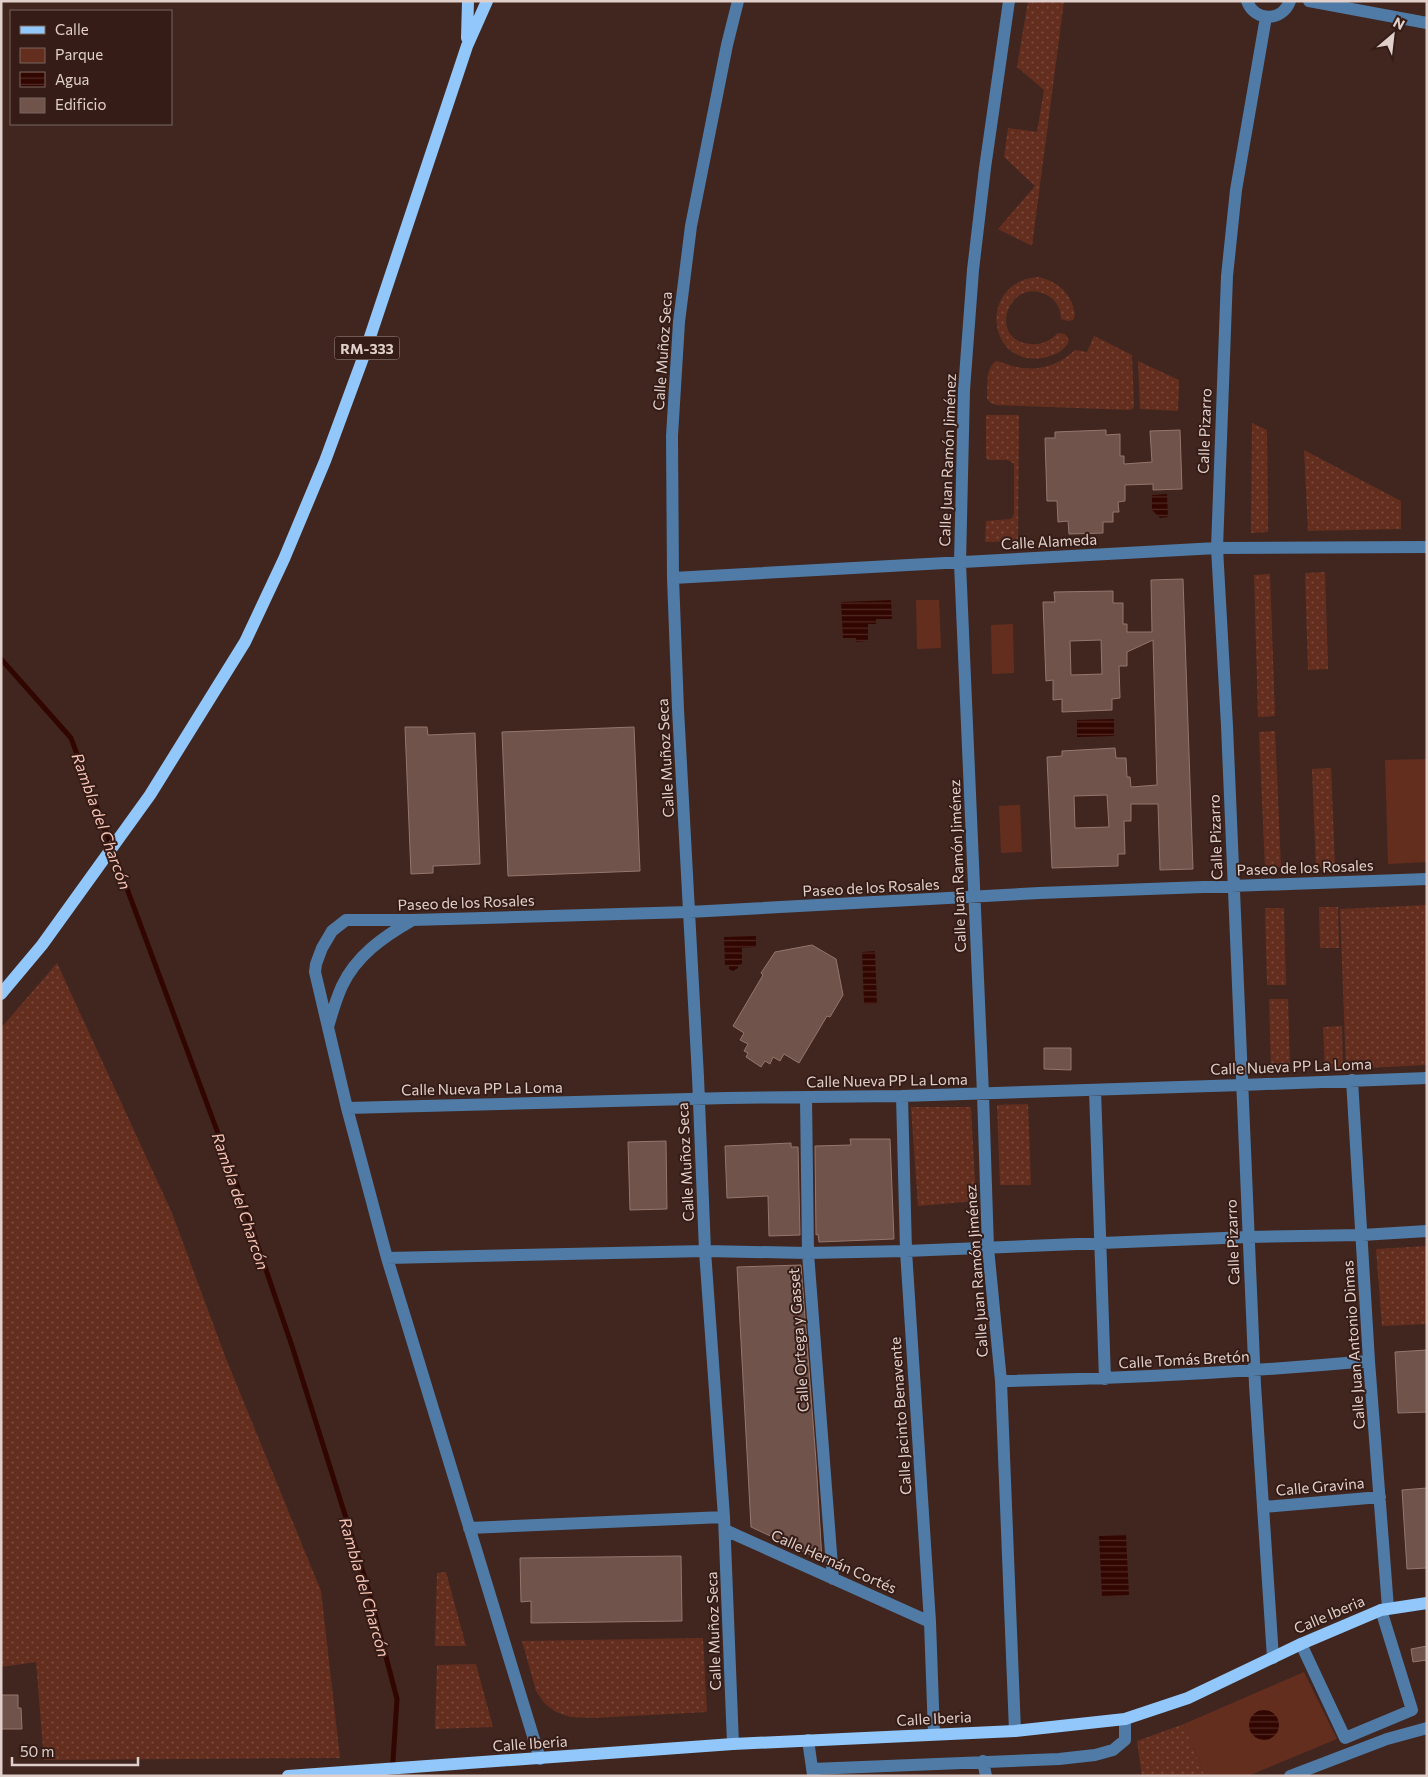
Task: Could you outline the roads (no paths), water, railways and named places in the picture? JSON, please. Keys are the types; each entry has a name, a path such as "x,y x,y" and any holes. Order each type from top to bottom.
{"main road":[{"name":"RM-333","path":"467,46 468,1"},
{"name":"RM-333","path":"1,994 42,945 150,796 245,642 284,559 350,396 467,46 487,1"},
{"name":"Calle Iberia","path":"288,1776 733,1744 1015,1731 1125,1719 1188,1698 1301,1644 1384,1609 1427,1602"}],"street":[{"name":"Calle Muñoz Seca","path":"733,1744 725,1524 705,1251 673,578 672,436 679,322 691,226 727,44 738,1"},
{"name":"Calle Juan Ramón Jiménez","path":"1009,1 972,270 964,390 960,563 988,1248 1001,1381 1015,1731"},
{"path":"1247,1 1253,11 1266,17 1272,17 1281,13 1290,1"},
{"path":"1309,1 1427,23"},
{"name":"Calle Pizarro","path":"1266,17 1236,190 1227,276 1217,548 1239,993 1254,1372 1273,1658"},
{"name":"Calle Alameda","path":"673,578 1217,548 1427,547"},
{"name":"Paseo de los Rosales","path":"327,1029 315,972 316,964 322,948 332,931 346,920 412,920 689,912 975,898 1039,893 1427,879"},
{"path":"412,920 387,934 353,966 341,987 327,1029 387,1258 540,1759"},
{"name":"Calle Nueva PP La Loma","path":"347,1108 983,1094 1427,1078"},
{"name":"Calle Juan Antonio Dimas","path":"1301,1644 1345,1738 1412,1710 1384,1609 1380,1497 1369,1361 1352,1080"},
{"path":"1095,1090 1105,1380"},
{"name":"Calle Jacinto Benavente","path":"902,1096 906,1251 930,1622 934,1734"},
{"name":"Calle Ortega y Gasset","path":"806,1098 808,1254 833,1578"},
{"path":"387,1258 705,1251 808,1254 1427,1232"},
{"name":"Calle Tomás Bretón","path":"1001,1381 1105,1380 1254,1372 1369,1361"},
{"name":"Calle Gravina","path":"1263,1507 1380,1497"},
{"path":"469,1528 725,1524"},
{"name":"Calle Hernán Cortés","path":"725,1524 833,1578 930,1622"},
{"path":"808,1740 813,1772 983,1761 1059,1759 1095,1755 1113,1750 1125,1740 1125,1719"},
{"path":"1290,1776 1387,1739 1427,1728"},
{"path":"983,1761 986,1776"}],"water":[{"path":"1167,494 1168,517 1160,518 1152,510 1152,495"},
{"path":"891,600 892,619 876,619 876,624 868,624 868,641 856,642 856,638 843,638 841,602"},
{"path":"1114,719 1114,736 1077,737 1077,720"},
{"path":"756,936 756,947 742,948 742,964 738,965 738,968 733,971 729,969 729,965 725,965 724,937"},
{"path":"875,951 877,1004 864,1004 862,952"},
{"path":"1126,1535 1129,1595 1102,1596 1099,1536"},
{"path":"1264,1710 1275,1714 1279,1725 1275,1736 1264,1740 1253,1736 1249,1725 1253,1714"}],"waterway":[{"name":"Rambla del Charcón","path":"1,659 71,738 235,1179 292,1346 368,1588 397,1699 392,1776"}]}
